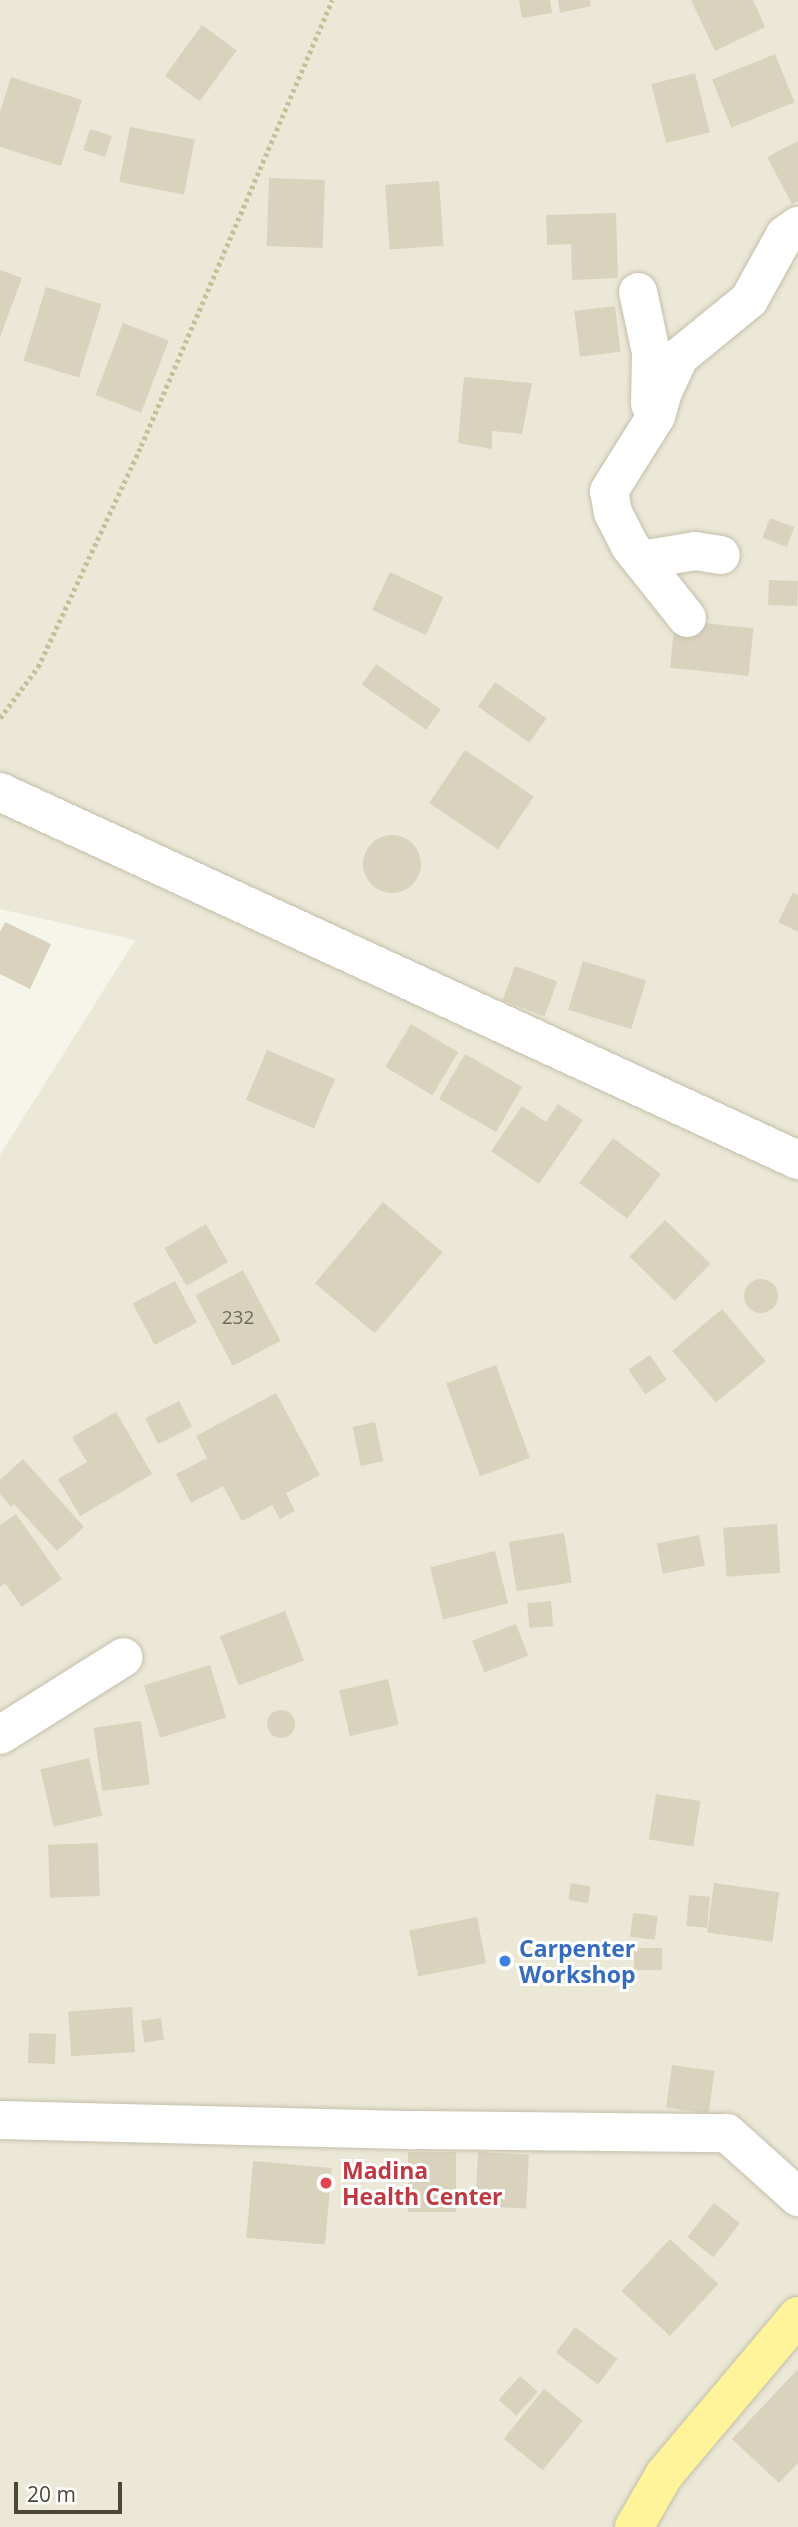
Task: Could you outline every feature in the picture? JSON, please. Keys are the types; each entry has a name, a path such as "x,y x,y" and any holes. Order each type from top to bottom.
{"main road":[{"path":"634,2527 664,2474 798,2316"}],"street":[{"path":"663,359 679,357 749,300 785,235 798,226"},
{"path":"638,292 663,359 650,427 609,491 612,513 641,560 687,618"},
{"path":"641,560 695,551 721,555"},
{"path":"0,792 798,1160"},
{"path":"0,1735 124,1657"},
{"path":"0,2120 416,2130 727,2133 798,2197"}],"path":[{"path":"0,718 37,667 141,446 332,0"}],"shaded area":[{"path":"0,0 798,0 798,2527 0,2527 0,1155 135,940 0,909"}],"building":[{"path":"519,0 550,0 552,13 522,18"},
{"path":"558,0 590,0 591,6 560,13"},
{"path":"691,0 753,0 765,27 715,51"},
{"path":"202,25 237,50 200,101 165,76"},
{"path":"775,54 794,102 731,128 712,79"},
{"path":"695,73 710,132 666,143 651,84"},
{"path":"11,77 82,100 61,166 0,147 0,112"},
{"path":"130,127 195,140 184,195 119,182"},
{"path":"90,129 112,136 105,157 83,150"},
{"path":"798,141 798,201 792,204 767,157"},
{"path":"269,178 325,180 323,248 267,246"},
{"path":"439,181 444,246 390,250 385,185"},
{"path":"616,213 618,278 572,280 571,244 547,245 546,215"},
{"path":"0,270 22,278 0,337"},
{"path":"46,287 101,304 79,378 23,361"},
{"path":"615,306 621,352 580,357 574,311"},
{"path":"123,323 169,341 141,412 95,395"},
{"path":"464,377 532,383 522,434 492,431 492,449 458,443"},
{"path":"770,518 794,527 787,547 762,538"},
{"path":"390,572 443,597 426,635 372,610"},
{"path":"769,580 798,581 797,606 768,605"},
{"path":"675,620 754,628 749,676 670,668"},
{"path":"376,664 441,709 426,730 362,684"},
{"path":"495,682 547,718 529,743 478,707"},
{"path":"465,750 534,796 498,849 429,803"},
{"path":"386,835 398,835 413,843 421,858 421,870 413,885 398,893 386,893 371,885 363,870 363,858 371,843"},
{"path":"793,892 798,895 798,932 778,922"},
{"path":"5,922 51,944 30,989 0,974 0,932"},
{"path":"583,961 646,980 631,1029 568,1010"},
{"path":"515,966 557,981 545,1016 502,1001"},
{"path":"411,1024 458,1052 432,1095 385,1067"},
{"path":"267,1050 335,1079 314,1129 246,1100"},
{"path":"465,1054 522,1087 496,1132 439,1099"},
{"path":"558,1104 583,1120 539,1184 491,1151 522,1106 546,1122"},
{"path":"613,1138 661,1174 627,1219 579,1183"},
{"path":"383,1202 443,1252 375,1333 315,1283"},
{"path":"665,1220 710,1264 675,1300 630,1257"},
{"path":"206,1224 228,1262 186,1286 164,1248"},
{"path":"243,1270 281,1341 233,1366 195,1295"},
{"path":"761,1279 773,1284 778,1296 773,1308 761,1313 749,1308 744,1296 749,1284"},
{"path":"175,1281 197,1322 155,1345 133,1304"},
{"path":"722,1309 766,1361 716,1403 672,1351"},
{"path":"650,1355 667,1380 645,1394 628,1370"},
{"path":"496,1365 530,1458 480,1476 446,1383"},
{"path":"276,1393 320,1475 286,1493 295,1511 280,1519 272,1505 242,1521 223,1486 191,1503 176,1474 207,1458 196,1436"},
{"path":"179,1401 192,1427 158,1444 145,1418"},
{"path":"116,1412 152,1474 80,1516 58,1479 87,1462 72,1437"},
{"path":"375,1422 383,1461 361,1466 353,1427"},
{"path":"23,1459 84,1527 57,1551 14,1504 11,1507 0,1494 0,1480"},
{"path":"16,1514 62,1579 22,1607 5,1583 0,1587 0,1525"},
{"path":"777,1524 780,1573 727,1577 723,1528"},
{"path":"564,1533 572,1582 517,1591 509,1542"},
{"path":"699,1535 705,1565 663,1574 657,1543"},
{"path":"495,1551 508,1603 443,1620 430,1567"},
{"path":"551,1601 553,1626 529,1628 527,1603"},
{"path":"285,1611 304,1660 239,1686 220,1636"},
{"path":"516,1624 528,1656 484,1673 472,1641"},
{"path":"210,1665 226,1718 160,1738 144,1685"},
{"path":"388,1679 399,1725 350,1736 339,1690"},
{"path":"281,1710 291,1714 295,1724 291,1734 281,1738 271,1734 267,1724 271,1714"},
{"path":"141,1721 150,1784 102,1791 93,1728"},
{"path":"89,1758 102,1815 54,1827 40,1769"},
{"path":"656,1794 700,1801 693,1846 649,1839"},
{"path":"98,1843 100,1896 50,1898 48,1845"},
{"path":"571,1883 591,1886 588,1903 568,1900"},
{"path":"714,1883 779,1892 772,1942 707,1933"},
{"path":"689,1895 710,1897 707,1928 686,1926"},
{"path":"633,1913 658,1916 655,1940 630,1937"},
{"path":"477,1917 486,1963 418,1976 409,1930"},
{"path":"634,1948 662,1948 662,1970 634,1970"},
{"path":"132,2007 135,2052 71,2056 68,2011"},
{"path":"161,2018 164,2040 144,2043 141,2021"},
{"path":"29,2033 56,2034 55,2064 28,2063"},
{"path":"672,2065 715,2071 709,2114 666,2108"},
{"path":"408,2152 456,2152 456,2212 408,2212"},
{"path":"478,2152 529,2155 526,2209 475,2206"},
{"path":"253,2161 332,2168 325,2245 246,2238"},
{"path":"714,2203 740,2223 714,2257 688,2237"},
{"path":"670,2239 718,2284 670,2336 622,2291"},
{"path":"575,2327 617,2359 598,2384 556,2353"},
{"path":"798,2369 798,2463 779,2483 732,2439"},
{"path":"520,2376 538,2392 516,2416 499,2400"},
{"path":"544,2389 583,2420 543,2470 504,2439"}],"place":[{"name":"Carpenter Workshop","path":"505,1961"},
{"name":"Madina Health Center","path":"326,2183"}]}
